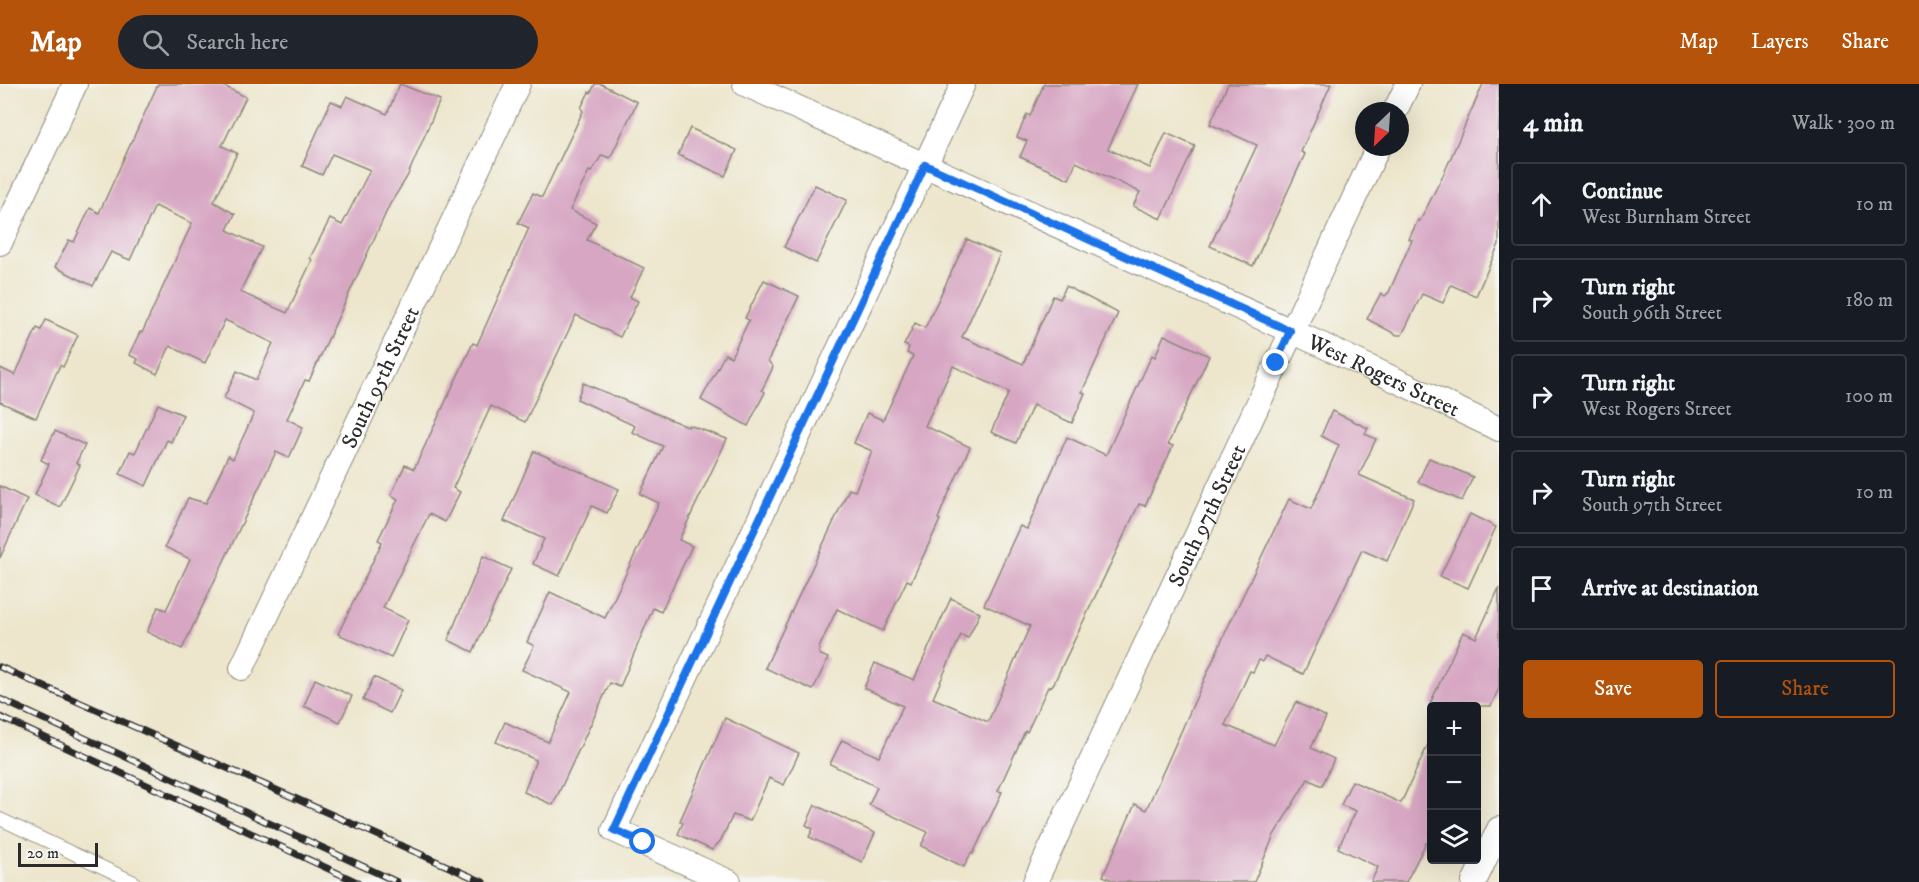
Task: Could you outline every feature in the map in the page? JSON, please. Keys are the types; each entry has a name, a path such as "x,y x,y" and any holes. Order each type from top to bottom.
{"street":[{"path":"0,243 75,84"},
{"name":"South 95th Street","path":"242,668 518,84"},
{"name":"West Rogers Street","path":"745,84 1290,331 1499,429"},
{"path":"729,882 614,830 963,84"},
{"path":"1399,102 1408,84"},
{"name":"South 97th Street","path":"1035,882 1290,331 1374,156"},
{"path":"1474,882 1499,829"}],"lane":[{"path":"0,819 134,882"}],"building":[{"path":"158,84 220,84 246,97 222,146 237,153 214,202 235,214 227,230 262,247 240,292 287,313 312,260 310,258 330,219 342,225 370,170 332,154 322,175 302,166 331,101 342,106 347,96 387,114 400,84 440,100 407,177 390,204 309,381 305,380 287,419 303,427 289,458 276,452 182,649 147,632 158,607 166,610 190,559 165,547 188,498 206,503 228,456 233,459 254,413 224,398 237,371 256,380 273,343 225,320 205,363 170,346 157,374 136,363 138,359 129,355 140,332 142,333 192,223 155,206 130,260 111,252 93,286 55,267 69,240 74,242 90,208 99,213"},
{"path":"595,84 601,84 637,102 610,158 602,155 591,172 589,171 570,210 596,223 587,240 644,268 630,297 638,301 620,337 576,315 525,422 491,406 453,488 460,492 445,522 429,514 383,608 408,620 391,658 338,634 382,542 378,540 398,499 391,495 405,465 414,469 473,343 477,345 529,228 518,223 533,193 542,197 583,111 581,108"},
{"path":"1044,84 1138,84 1108,149 1150,168 1166,133 1195,146 1161,219 1133,206 1140,192 1076,162 1069,179 1020,157 1027,141 1017,137 1027,114 1030,116"},
{"path":"1228,84 1331,84 1301,152 1305,154 1253,266 1210,246 1257,145 1210,124"},
{"path":"1483,84 1499,84 1499,244 1476,296 1451,285 1443,303 1422,294 1402,335 1397,335 1367,319 1381,293 1385,296 1389,292 1412,240 1409,239 1445,171"},
{"path":"690,128 737,150 725,176 678,155"},
{"path":"815,185 847,200 816,263 784,247"},
{"path":"967,239 1000,254 962,337 1023,364 1053,296 1060,299 1066,286 1118,313 1082,392 1085,393 1072,423 1033,405 1016,443 991,432 1009,392 953,366 925,426 970,447 943,506 938,519 940,520 911,582 907,580 883,631 837,609 819,648 819,654 828,658 813,690 765,668 849,489 855,491 872,451 854,443 867,413 883,420 913,356 907,353 909,347 904,345 915,323 925,328"},
{"path":"764,280 799,296 768,361 773,367 762,390 765,392 748,426 701,400 725,354 731,357 749,320 745,318"},
{"path":"46,320 78,335 63,367 60,365 36,418 0,402 0,368 15,375 37,328 41,330"},
{"path":"1164,335 1209,356 1168,444 1173,446 1145,506 1139,504 1054,683 1050,688 1048,687 1027,732 1025,731 998,791 1002,792 973,854 971,853 964,867 921,846 928,832 869,805 877,787 830,764 842,740 879,757 903,706 864,688 875,663 914,680 951,598 980,613 968,638 961,635 933,698 988,722 1030,626 984,605 1012,543 1020,526 1027,529 1067,437 1106,455 1152,355 1155,357"},
{"path":"583,383 688,427 689,425 727,439 679,540 692,546 661,612 653,608 620,687 610,683 553,805 524,792 536,760 496,742 505,722 548,742 571,692 522,670 534,646 527,642 550,592 605,618 659,503 640,494 663,446 632,432 635,426 577,399"},
{"path":"158,404 183,415 171,442 167,440 146,486 120,474 130,451 135,453"},
{"path":"1332,411 1368,428 1365,434 1376,439 1359,475 1414,499 1387,561 1362,550 1303,674 1265,656 1262,662 1259,660 1253,672 1250,671 1225,725 1274,745 1296,702 1326,717 1311,748 1334,759 1322,786 1308,779 1274,835 1254,882 1116,882 1103,876 1135,804 1146,810 1226,631 1289,499 1311,509 1339,445 1321,436"},
{"path":"55,431 85,445 76,463 80,465 60,507 35,495 49,464 41,460"},
{"path":"534,451 619,489 607,513 592,506 559,576 533,564 544,539 504,521"},
{"path":"1429,458 1473,477 1462,501 1418,482"},
{"path":"0,486 27,499 0,558"},
{"path":"1470,514 1496,527 1468,588 1440,576"},
{"path":"483,556 511,569 473,652 448,640"},
{"path":"1499,588 1499,688 1491,706 1481,706 1481,702 1431,702 1463,632 1476,638"},
{"path":"374,677 401,690 390,713 363,700"},
{"path":"315,679 352,696 340,722 304,706"},
{"path":"725,718 799,753 784,785 769,778 750,821 733,815 721,840 712,850 678,834 683,823 680,821"},
{"path":"1427,747 1427,843 1406,882 1371,882 1378,867 1338,848 1356,811 1341,805 1352,781 1401,803"},
{"path":"815,805 875,833 862,862 809,837 813,829 806,825"}],"railway":[{"path":"0,667 483,882"},
{"path":"0,699 397,882"},
{"path":"0,717 357,882"}],"route":[{"path":"643,842 614,830 925,165 1290,331 1276,363"}]}
